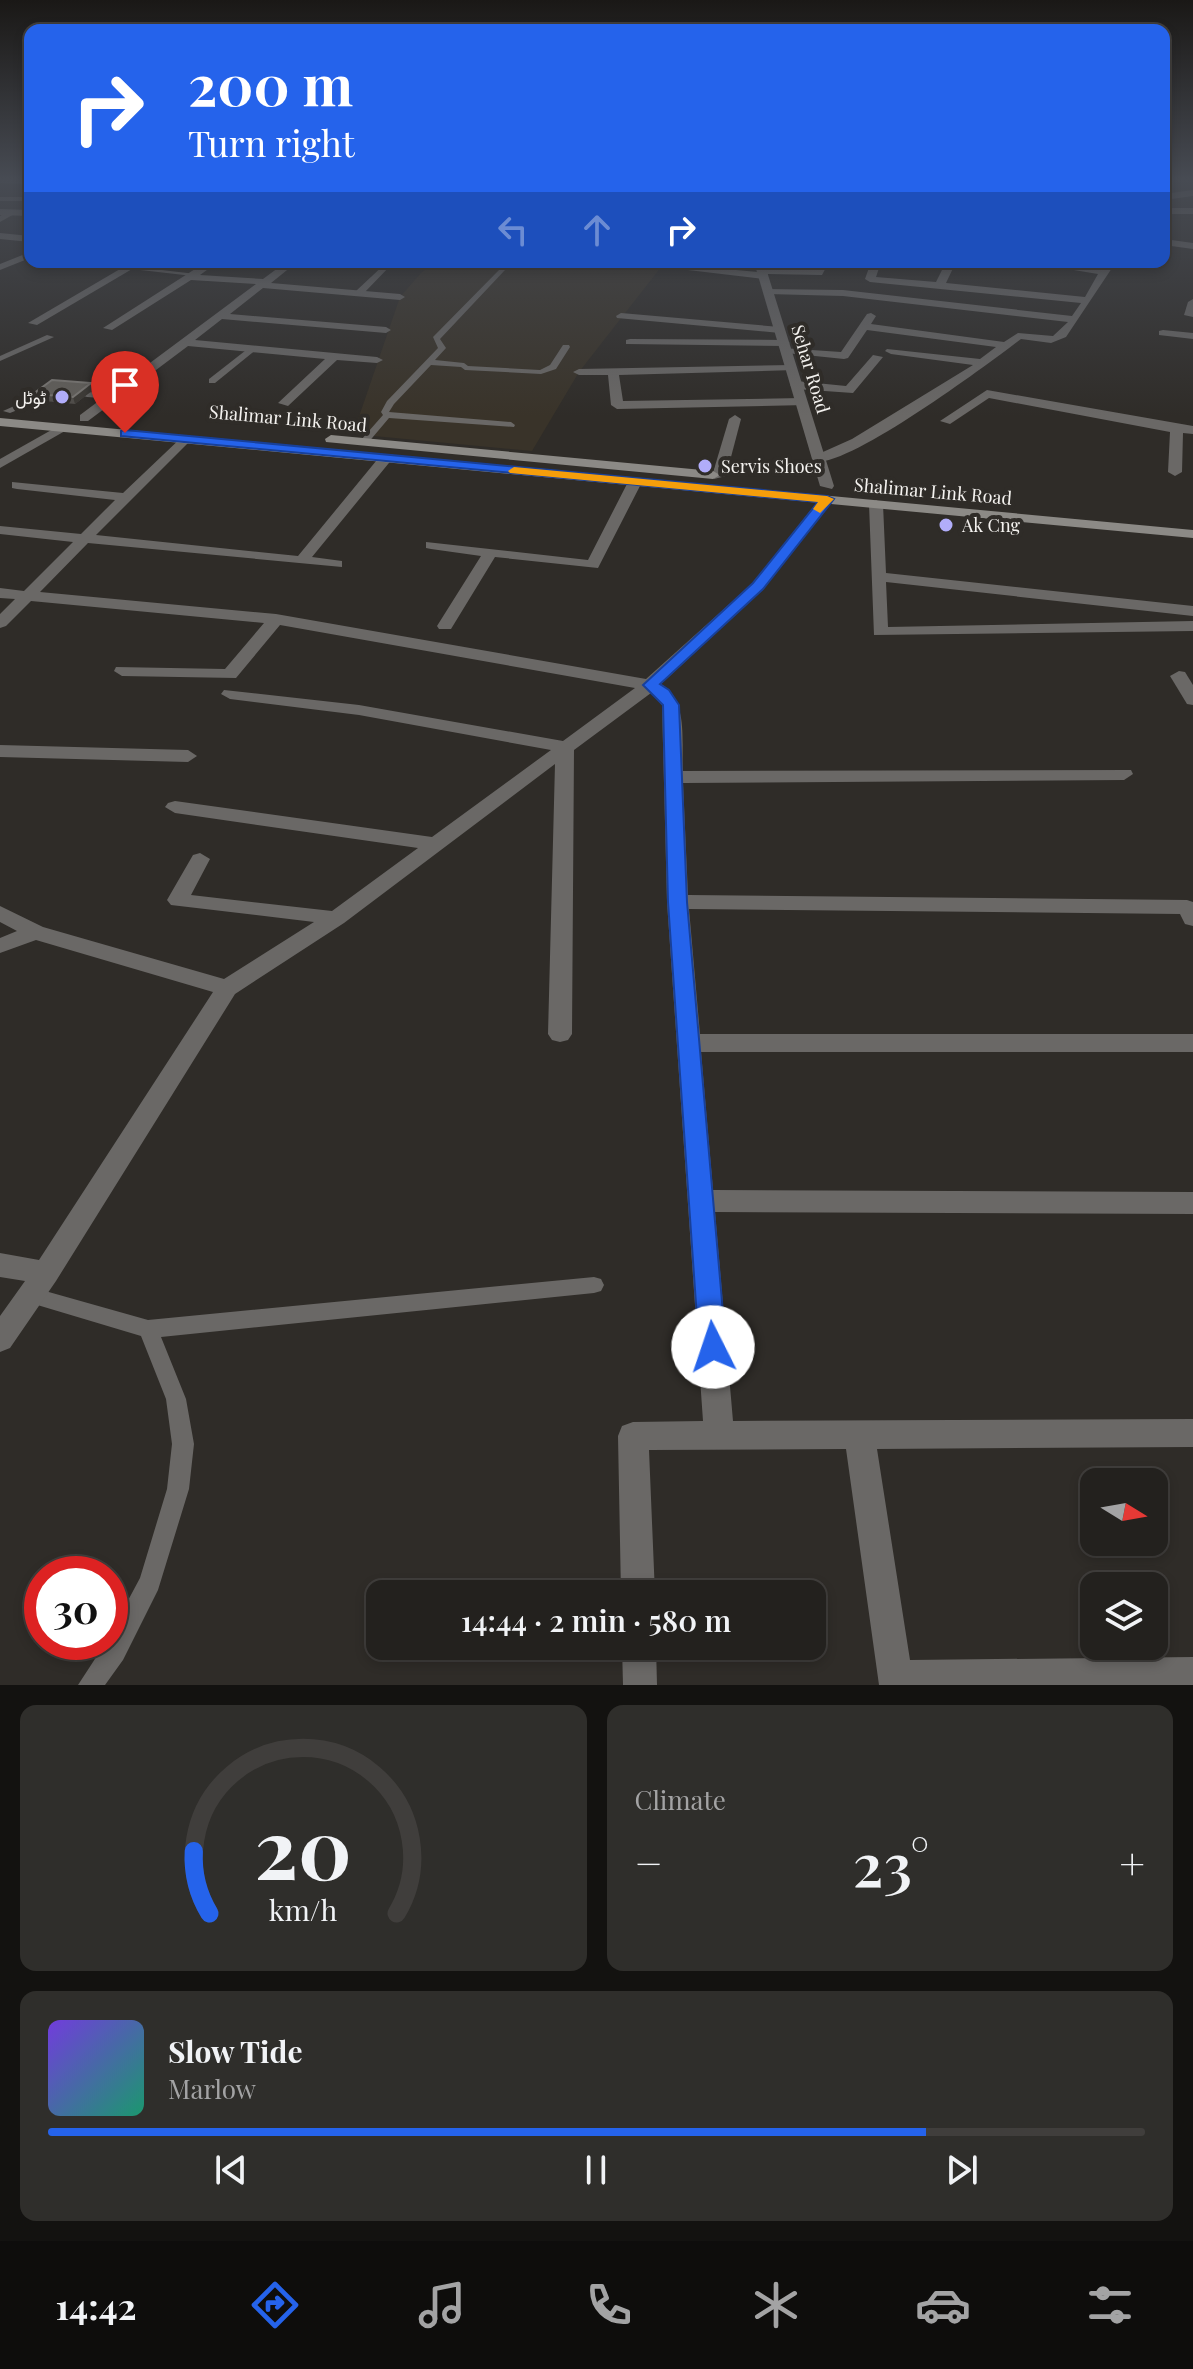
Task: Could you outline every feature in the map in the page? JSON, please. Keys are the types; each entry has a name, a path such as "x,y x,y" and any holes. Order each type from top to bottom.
{"main road":[{"name":"Shalimar Link Road","path":"2,415 84,418 719,476 876,504 1193,534"},
{"name":"Shalimar Link Road","path":"2,415 66,427 635,482 827,493 1193,521"},
{"path":"476,467 485,453"}],"street":[{"path":"0,267 23,259"},
{"path":"108,328 204,268"},
{"path":"84,418 284,268"},
{"path":"710,268 819,273 821,268"},
{"path":"874,268 870,279 1009,287 1086,300"},
{"path":"940,285 948,268"},
{"path":"819,459 857,442 962,379 1021,335 1056,339 1075,320 1106,268"},
{"path":"33,323 127,269"},
{"name":"Sehar Road","path":"762,270 827,493"},
{"path":"191,276 400,297"},
{"path":"768,291 843,293 1075,320"},
{"path":"1193,302 1188,313 1193,314"},
{"path":"630,342 785,347 844,356 878,306"},
{"path":"220,316 386,330"},
{"path":"621,316 780,330"},
{"path":"864,326 1004,345"},
{"path":"1163,333 1193,336"},
{"path":"184,342 377,360"},
{"path":"891,351 982,363"},
{"path":"284,403 334,356"},
{"path":"796,385 849,390 877,357"},
{"path":"579,372 791,368"},
{"path":"613,371 617,405 802,402"},
{"path":"946,421 987,394 1193,430"},
{"path":"719,476 735,419"},
{"path":"0,464 66,427"},
{"path":"1175,472 1177,428"},
{"path":"0,623 184,439"},
{"path":"302,560 386,458"},
{"path":"431,545 593,565 635,482"},
{"path":"17,485 125,497"},
{"path":"0,1339 227,988 336,918 650,685 758,586 827,493"},
{"path":"876,504 880,632 1193,626"},
{"path":"0,530 337,564"},
{"path":"445,626 491,552"},
{"path":"878,577 1193,611"},
{"path":"0,593 276,619 650,685 663,693 671,705 678,902 719,1435"},
{"path":"122,671 230,674 276,619"},
{"path":"1179,676 1193,700"},
{"path":"230,694 359,710 565,747"},
{"path":"560,1034 565,747"},
{"path":"0,751 188,756"},
{"path":"672,777 1124,774"},
{"path":"175,807 436,844"},
{"path":"200,859 178,900 336,918"},
{"path":"678,902 1187,907 1193,919"},
{"path":"0,913 35,932 227,988"},
{"path":"0,946 35,932"},
{"path":"689,1043 1193,1043"},
{"path":"701,1201 1193,1203"},
{"path":"0,1265 38,1284"},
{"path":"638,1580 633,1436 1193,1433"},
{"path":"859,1434 896,1681 1100,1680 1193,1674"},
{"path":"639,1660 640,1685"}],"lane":[{"path":"119,268 191,276"},
{"path":"359,293 384,268"},
{"path":"364,442 387,415 385,412 390,403 442,348 436,339 502,270"},
{"path":"0,359 50,337"},
{"path":"421,370 454,373 465,368 549,371 566,347"},
{"path":"212,381 253,349"},
{"path":"429,362 464,365 465,368"},
{"path":"87,394 114,396"},
{"path":"2,415 37,399"},
{"path":"387,415 511,425"},
{"path":"38,1284 148,1329 594,1285"},
{"path":"90,1685 114,1651 150,1582 178,1489 183,1444 176,1399 148,1329"}],"shaded area":[{"path":"428,268 660,268 579,372 532,451 353,434 400,297"}],"building":[{"path":"52,380 91,383 73,397 33,394"}],"slow traffic":[{"path":"514,471 827,499 820,509"}],"place":[{"name":"ٹوٹل","path":"62,397"},
{"name":"Servis Shoes","path":"705,466"},
{"name":"Ak Cng","path":"946,525"}],"route":[{"path":"125,433 827,499 758,586 650,685 663,693 671,705 678,902 713,1347"}]}
